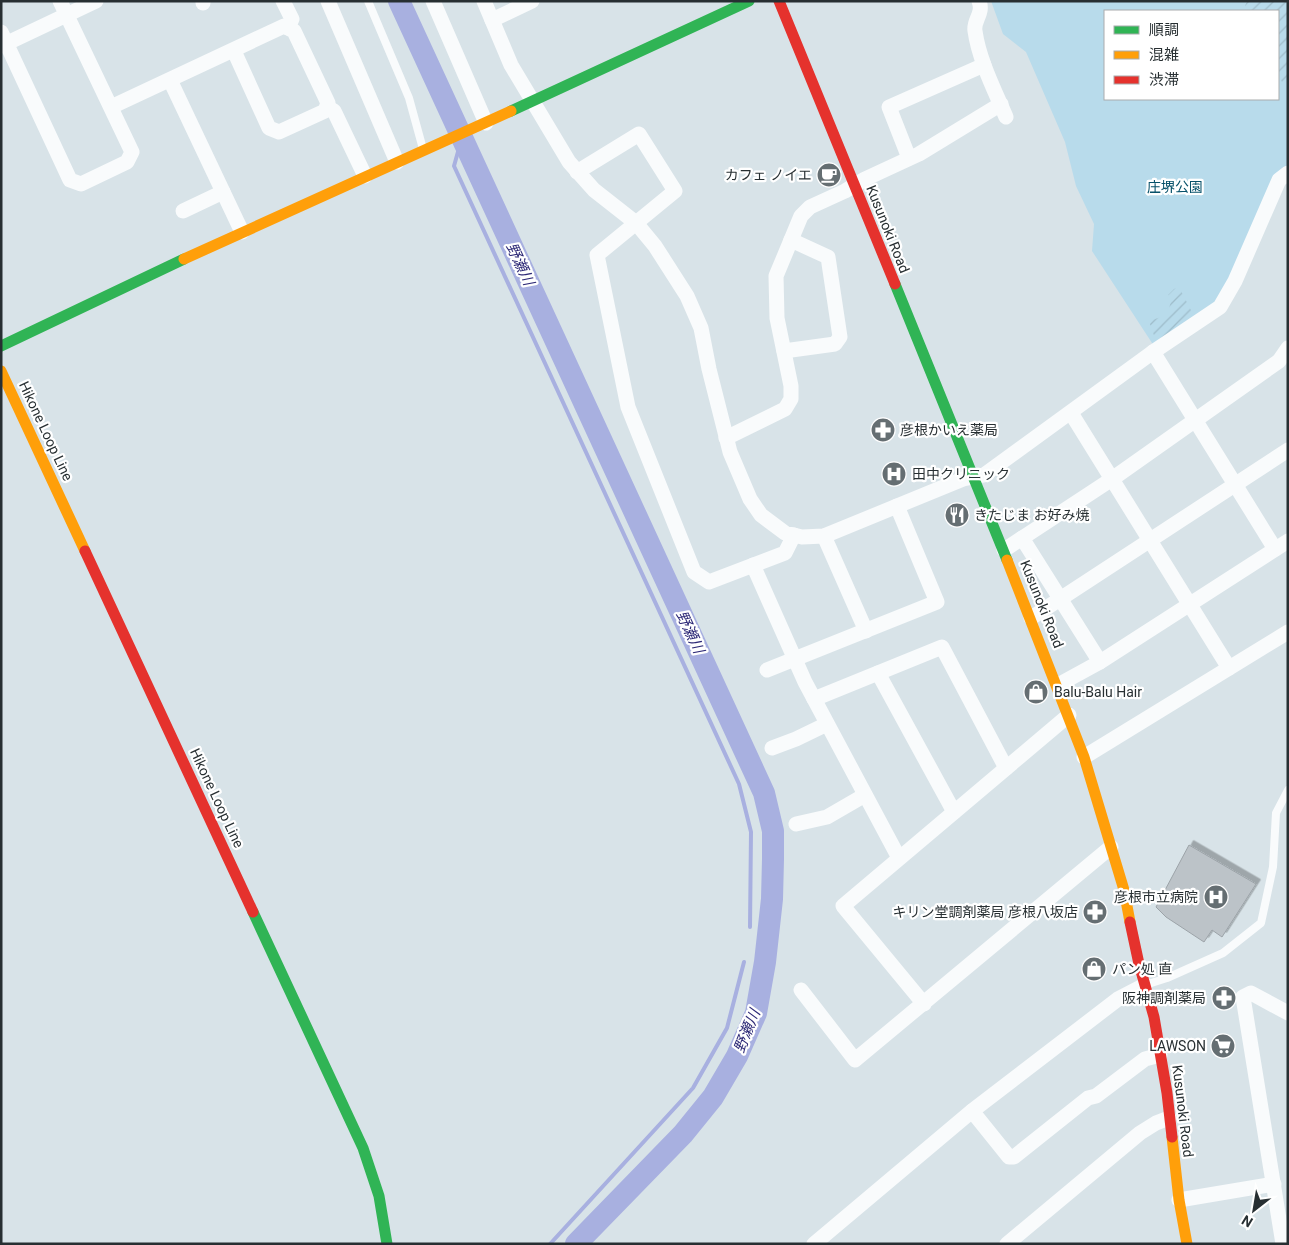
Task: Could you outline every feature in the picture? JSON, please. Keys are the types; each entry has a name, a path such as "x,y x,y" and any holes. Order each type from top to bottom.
{"street":[{"path":"60,1 67,15 110,107 132,152 128,162 81,184 70,180 3,41 67,15 96,1"},
{"path":"283,1 292,19 288,28"},
{"path":"328,1 397,162"},
{"path":"433,1 480,125"},
{"path":"484,1 511,65 532,102 577,172 594,190 636,223 655,246 687,296 701,328 709,369 730,452 750,499 761,515 784,533 824,536 963,479 984,475 1153,352 1220,307 1235,281 1279,180 1288,173"},
{"path":"492,20 532,1"},
{"path":"1,346 242,232 532,102 749,1"},
{"name":"Kusunoki Road","path":"779,1 1004,550 1084,757 1124,890 1130,928 1154,1017 1167,1093 1179,1200 1187,1244"},
{"path":"726,438 785,409 790,399 791,386 777,318 776,276 801,216 810,207 845,192 864,179 919,154 1003,111 984,65 974,29 982,8 980,1"},
{"path":"110,107 234,51 284,26 294,31 328,103 325,111 279,132 270,128 234,51"},
{"path":"909,158 889,107 984,65"},
{"path":"170,80 242,232"},
{"path":"327,107 334,111 365,176"},
{"path":"577,172 639,134 674,192 598,256 628,407 694,572 708,582 785,553 794,535"},
{"path":"183,211 223,192"},
{"path":"784,351 835,344 840,338 828,257 791,240"},
{"path":"1004,550 1112,479 1279,361 1288,348"},
{"path":"1058,686 1100,662 1282,545 1236,485 1153,352"},
{"name":"Hikone Loop Line","path":"1,371 363,1148 379,1196 388,1244"},
{"path":"1071,413 1229,668"},
{"path":"1031,618 1288,450"},
{"path":"767,670 937,602 896,506"},
{"path":"824,536 866,631"},
{"path":"1022,538 1059,600 1100,662"},
{"path":"753,565 814,699 899,858"},
{"path":"1084,757 1288,632"},
{"path":"814,699 942,646 1006,768"},
{"path":"878,673 954,812"},
{"path":"924,1004 843,906 1069,715"},
{"path":"772,748 827,724"},
{"path":"796,824 826,817 865,795"},
{"path":"801,990 855,1060 1111,846"},
{"path":"814,1244 972,1111 1118,999 1145,985"},
{"path":"1284,1244 1243,996 1251,993 1288,1013"},
{"path":"972,1111 1009,1157 1014,1158 1088,1098 1096,1096 1145,1059 1160,1055"},
{"path":"1007,1244 1140,1133 1156,1123 1169,1118"},
{"path":"1179,1200 1274,1184"}],"lane":[{"path":"368,1 409,98 426,150"},
{"path":"1145,985 1167,978 1223,953 1262,923 1273,867 1276,813 1288,790"}],"green space":[{"name":"庄堺公園","path":"991,1 1288,1 1288,167 1216,303 1154,346 1092,251 1094,224 1076,186 1065,142 1026,52 1003,34"},
{"path":"1247,1 1288,1 1288,84 1284,86 1279,76 1279,10 1247,10 1245,6"},
{"path":"1179,287 1196,320 1158,347 1149,321 1167,315 1172,298 1168,295"}],"building":[{"path":"1189,845 1256,884 1222,937 1212,930 1204,942 1166,917 1156,907"}],"waterway":[{"name":"野瀬川","path":"399,1 764,793 773,831 772,899 765,962 756,1013 737,1056 713,1097 683,1134 576,1244"},
{"path":"461,141 454,166 739,784 751,832 750,927"},
{"path":"550,1244 693,1088 727,1028 744,962"}],"traffic: fast":[{"path":"511,111 749,1"},
{"path":"1,346 184,259"},
{"path":"895,284 1007,560"},
{"path":"253,912 363,1148 379,1196 387,1244"}],"traffic: slow":[{"path":"184,259 511,111"},
{"path":"1,371 85,551"},
{"path":"1007,560 1084,757 1124,890 1130,922"},
{"path":"1172,1137 1179,1200 1187,1244"}],"traffic: jam":[{"path":"779,1 895,284"},
{"path":"85,551 253,912"},
{"path":"1130,922 1139,964 1154,1017 1167,1093 1172,1137"}],"place":[{"name":"カフェ ノイエ","path":"829,175"},
{"name":"彦根かいえ薬局","path":"883,430"},
{"name":"田中クリニック","path":"894,474"},
{"name":"きたじま お好み焼","path":"957,515"},
{"name":"Balu-Balu Hair","path":"1036,692"},
{"name":"彦根市立病院","path":"1216,897"},
{"name":"キリン堂調剤薬局 彦根八坂店","path":"1095,912"},
{"name":"パン処 直","path":"1094,969"},
{"name":"阪神調剤薬局","path":"1224,998"},
{"name":"LAWSON","path":"1223,1046"}]}
